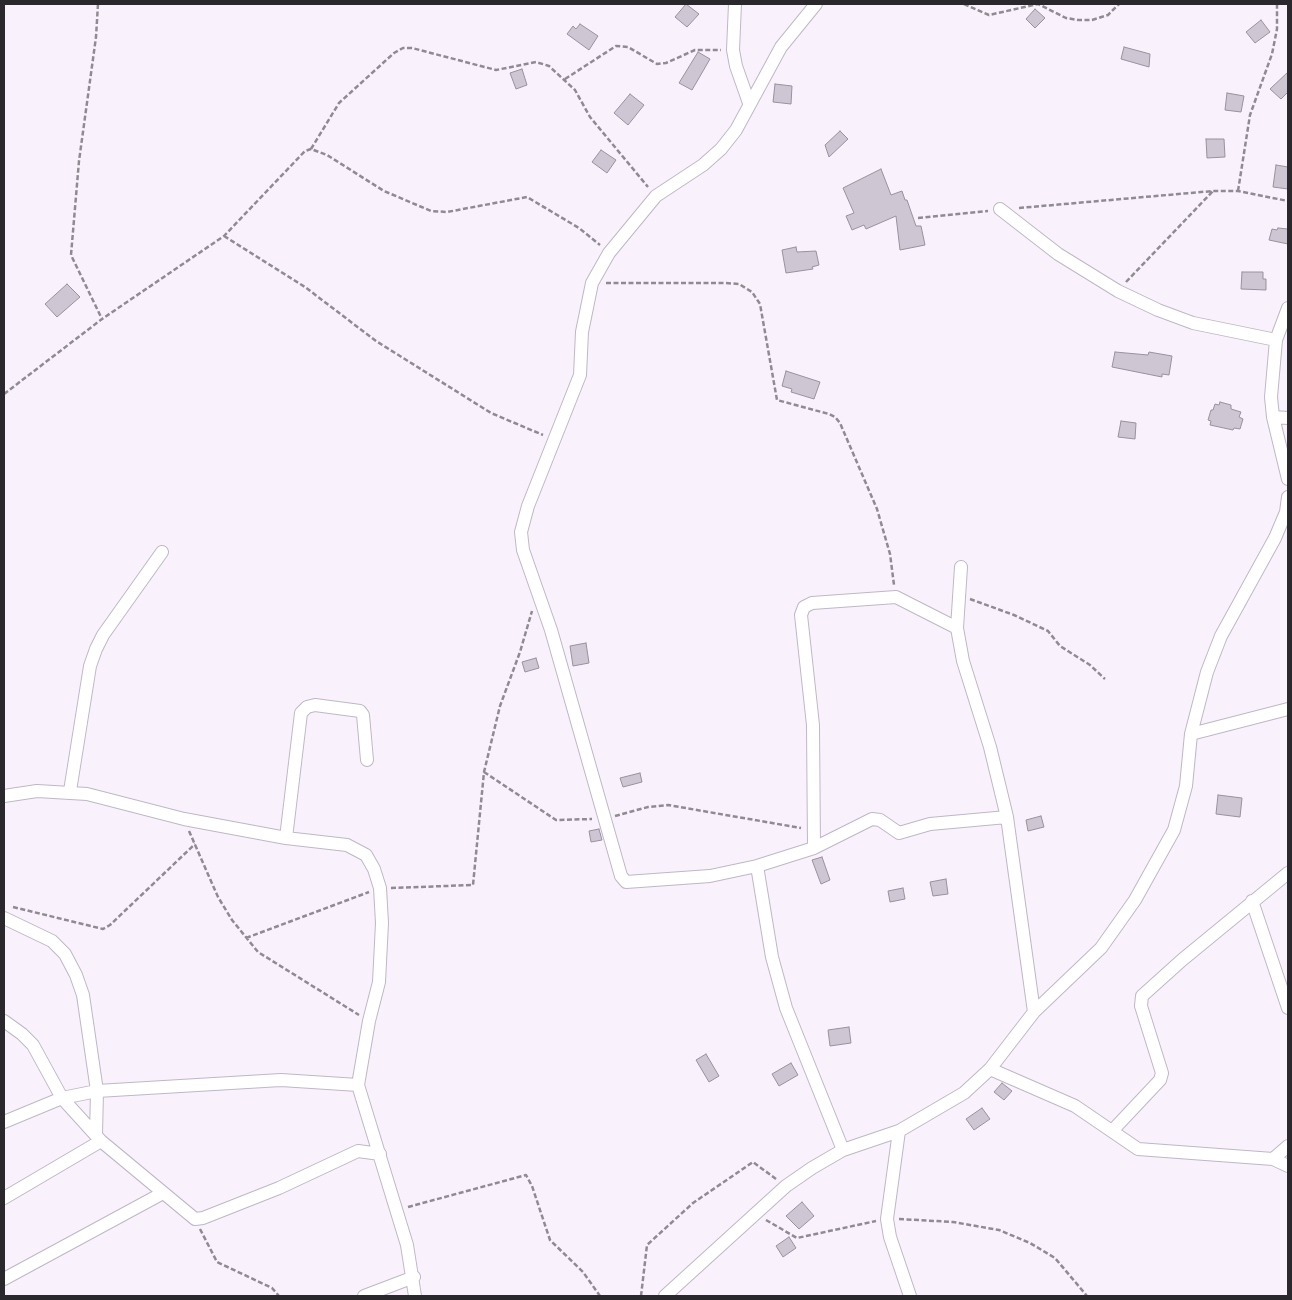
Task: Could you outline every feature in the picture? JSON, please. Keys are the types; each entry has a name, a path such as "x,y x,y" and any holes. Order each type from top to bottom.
{"street":[{"path":"735,4 733,50 736,66 749,103"},
{"path":"816,4 781,47 736,130 721,149 703,165 656,196 609,253 592,283 582,332 580,375 556,440 538,476 521,532 523,550 551,630 622,876 626,882 710,876 757,866 814,848 872,819 880,820 899,833 930,824 1007,817"},
{"path":"1000,210 1058,254 1118,291 1193,323 1276,340"},
{"path":"1287,316 1276,340 1271,375 1273,417 1288,479"},
{"path":"1273,417 1288,418"},
{"path":"665,1296 754,1213 786,1186 843,1150 899,1131 964,1093 990,1069 1034,1012 1101,948 1135,900 1174,830 1186,786 1191,734 1207,672 1221,636 1275,538 1287,511 1288,497"},
{"path":"70,791 90,666 96,649 103,635 162,552"},
{"path":"960,568 957,628 963,661 990,747 1007,817 1034,1012"},
{"path":"814,848 813,725 800,615 804,607 812,603 896,597 957,628"},
{"path":"286,838 301,713 306,707 315,705 360,711 363,715 367,760"},
{"path":"1191,734 1288,709"},
{"path":"4,796 70,791 184,819 286,838 347,845 366,855 374,869 380,888 382,923 379,982 369,1021 358,1085 407,1245 414,1277 415,1296"},
{"path":"757,866 772,957 786,1008 843,1150"},
{"path":"1112,1131 1160,1080 1162,1073 1141,1006 1142,996 1252,901 1288,873"},
{"path":"1252,901 1288,1008"},
{"path":"4,918 52,941 65,954 76,975 83,995 97,1091 99,1138"},
{"path":"4,1021 34,1045 62,1098 99,1138 163,1194 195,1219 280,1188 358,1151 380,1154"},
{"path":"990,1069 1075,1106 1131,1145 1147,1152 1273,1159 1288,1166"},
{"path":"4,1122 62,1098 97,1091 281,1080 358,1085"},
{"path":"899,1131 886,1219 890,1238 910,1296"},
{"path":"4,1198 99,1138"},
{"path":"1273,1159 1288,1146"},
{"path":"4,1279 163,1194"},
{"path":"364,1296 414,1277"}],"path":[{"path":"98,4 96,37 79,161 70,256 102,319"},
{"path":"964,4 989,15 1038,4 1066,18 1078,20 1092,20 1108,15 1119,4"},
{"path":"1238,191 1250,115 1272,54 1277,29 1277,4"},
{"path":"565,79 616,46 628,47 658,64 666,63 695,50 733,50"},
{"path":"4,394 102,319 224,236 310,149 339,103 394,52 403,48 412,48 496,70 536,62 549,66 575,90 590,116 656,196"},
{"path":"310,149 327,155 384,191 431,211 447,212 527,196 579,228 609,253"},
{"path":"1118,291 1213,191"},
{"path":"918,218 1213,191 1238,191 1288,200"},
{"path":"224,236 305,287 376,341 483,408 556,440"},
{"path":"592,283 725,283 739,284 752,292 760,304 779,403 829,414 835,416 840,423 877,510 890,554 896,597"},
{"path":"246,938 380,888 473,885 484,772 500,706 520,652 537,593"},
{"path":"959,596 1014,615 1048,631 1060,646 1090,665 1105,679"},
{"path":"484,772 556,820 606,819 648,807 668,805 815,831"},
{"path":"184,819 218,897 246,938 266,959 286,969 369,1021"},
{"path":"4,905 103,929 110,925 194,844"},
{"path":"642,1296 647,1245 693,1203 753,1162 786,1186"},
{"path":"395,1210 526,1175 532,1186 550,1240 583,1272 600,1296"},
{"path":"754,1213 797,1238 886,1219 953,1222 999,1230 1030,1243 1055,1258 1087,1296"},
{"path":"195,1219 217,1262 272,1288 279,1296"}],"building":[{"path":"686,4 699,14 687,27 675,17"},
{"path":"1035,9 1045,18 1035,28 1026,19"},
{"path":"1261,20 1270,32 1255,43 1246,32"},
{"path":"580,24 598,36 589,50 567,34 573,26 576,29"},
{"path":"1124,47 1150,54 1149,67 1121,59"},
{"path":"698,52 710,59 692,90 679,83"},
{"path":"522,69 527,85 516,89 510,73"},
{"path":"1288,72 1288,92 1281,99 1270,89"},
{"path":"775,84 792,86 791,104 773,102"},
{"path":"1227,93 1244,96 1241,112 1225,110"},
{"path":"630,94 644,105 628,125 614,113"},
{"path":"840,131 848,139 829,157 825,145"},
{"path":"1206,139 1224,139 1225,157 1207,158"},
{"path":"601,150 616,160 607,173 592,162"},
{"path":"1276,165 1288,167 1288,189 1273,187"},
{"path":"881,169 891,195 902,191 916,226 921,226 925,245 900,250 896,216 866,229 864,225 852,230 846,216 854,213 843,188"},
{"path":"1278,228 1288,229 1288,244 1269,240 1272,229 1277,230"},
{"path":"796,247 797,252 816,251 819,265 812,267 813,269 786,273 782,250"},
{"path":"1242,272 1263,272 1263,279 1266,279 1266,290 1241,289"},
{"path":"67,284 80,297 57,317 45,304"},
{"path":"1115,352 1148,355 1149,352 1172,356 1169,375 1162,374 1162,377 1112,367"},
{"path":"786,371 820,382 814,399 791,392 792,389 782,386"},
{"path":"1220,402 1231,405 1231,409 1241,412 1239,417 1243,419 1240,429 1234,428 1233,430 1210,425 1211,421 1208,420 1211,410 1213,410 1215,404 1219,405"},
{"path":"1121,421 1136,423 1135,439 1118,437"},
{"path":"586,643 589,663 573,666 570,646"},
{"path":"536,658 539,668 525,672 522,662"},
{"path":"640,773 642,782 623,787 620,778"},
{"path":"1218,795 1242,798 1240,817 1216,814"},
{"path":"1041,816 1044,827 1028,831 1026,820"},
{"path":"599,829 602,840 591,842 589,831"},
{"path":"822,857 830,880 821,884 812,860"},
{"path":"946,879 948,894 933,896 930,882"},
{"path":"903,888 905,899 890,902 888,891"},
{"path":"849,1027 851,1043 830,1046 828,1030"},
{"path":"706,1054 719,1076 709,1082 696,1060"},
{"path":"791,1063 798,1075 779,1086 772,1074"},
{"path":"1002,1083 1012,1091 1004,1100 994,1092"},
{"path":"982,1108 990,1119 974,1130 966,1119"},
{"path":"802,1202 814,1216 799,1229 786,1216"},
{"path":"789,1237 796,1248 783,1257 776,1246"}]}
